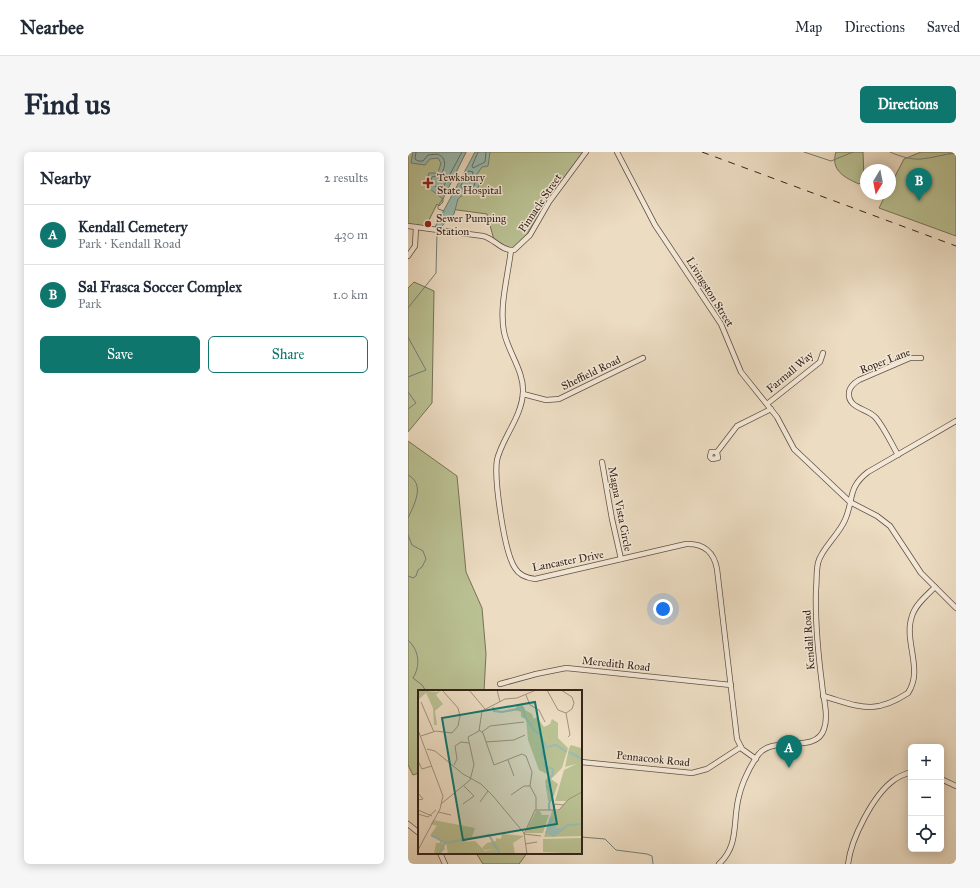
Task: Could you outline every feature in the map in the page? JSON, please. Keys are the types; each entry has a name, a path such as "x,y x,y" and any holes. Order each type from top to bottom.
{"street":[{"name":"Pinnacle Street","path":"511,250 517,248 530,235 549,202 586,152"},
{"name":"Livingston Street","path":"617,152 655,225 721,324 741,372 777,417 794,449 849,501 877,516 890,526 921,573 956,608"},
{"path":"408,226 483,236 491,239 504,249 511,250"},
{"path":"408,256 415,246 416,227"},
{"name":"Lancaster Drive","path":"511,250 503,324 509,348 521,380 523,394 519,410 498,457 497,468 501,516 514,567 523,576 535,579 686,544 702,546 711,553 717,569 737,739 741,747"},
{"name":"Farmall Way","path":"767,404 820,362 823,353"},
{"name":"Sheffield Road","path":"523,394 541,400 559,399 643,358"},
{"name":"Roper Lane","path":"898,455 874,415 855,406 851,402 850,391 856,382 910,358 921,358"},
{"path":"717,452 737,426 771,409"},
{"name":"Kendall Road","path":"719,864 731,850 739,796 756,759 761,752 769,747 807,742 818,738 822,734 826,721 816,621 817,566 821,554 835,538 845,520 849,501 856,484 862,477 956,421"},
{"name":"Magna Vista Circle","path":"602,462 621,559"},
{"path":"823,696 869,708 882,706 908,693 914,677 910,630 912,615 915,609 935,587"},
{"name":"Meredith Road","path":"500,684 536,674 566,668 731,685"},
{"path":"741,747 756,759"},
{"name":"Pennacook Road","path":"582,762 692,773 707,770 741,747"},
{"path":"848,864 851,849 873,803 893,780 908,773"},
{"path":"943,780 956,786"},
{"path":"408,824 418,832"},
{"path":"440,854 445,864"}],"green space":[{"name":"Tewksbury State Hospital","path":"408,152 466,152 443,198 443,202 439,206 437,204 425,228 408,226"},
{"name":"Tewksbury State Hospital","path":"475,152 583,152 544,205 525,238 515,247 510,248 494,240 487,214 450,209"},
{"path":"836,152 863,152 863,164 860,164 860,183 849,179 840,172 835,164"},
{"path":"921,152 956,152 956,236 879,208 883,200 896,200 896,174 904,159"},
{"path":"414,282 434,291 432,403 408,432 408,288"},
{"path":"408,441 457,476 466,572 482,608 486,654 484,690 418,690 418,773 413,775 408,765"},
{"path":"477,854 526,854 519,864 483,864"}],"water":[{"path":"413,152 466,152 443,199 425,185 429,173 438,173 441,163 438,158 430,159 425,165 411,163"},
{"path":"475,152 490,152 488,166 482,167 475,177 480,181 477,191 467,191 458,199 454,214 440,228 435,227"}],"waterway":[{"path":"804,152 831,161 853,152"},
{"path":"890,152 913,159 956,153"},
{"path":"443,198 438,206 438,209 444,211"},
{"path":"408,308 436,273 437,233"},
{"path":"408,337 426,370 408,377"},
{"path":"408,392 416,403 408,409"},
{"path":"408,475 413,479 417,489 417,495 408,518"},
{"path":"408,535 412,545 423,551 426,559 422,567 418,570 416,576 413,578 408,576"},
{"path":"408,640 415,648 418,658 416,673 413,678 422,685 425,690"},
{"path":"582,837 605,839 616,850 647,854 652,856 653,864"}],"railway":[{"path":"702,152 956,246"}],"place":[{"name":"Tewksbury State Hospital","path":"428,183"},
{"name":"Sal Frasca Soccer Complex","path":"919,201"},
{"name":"Sewer Pumping Station","path":"428,224"},
{"name":"Kendall Cemetery","path":"789,768"}]}
